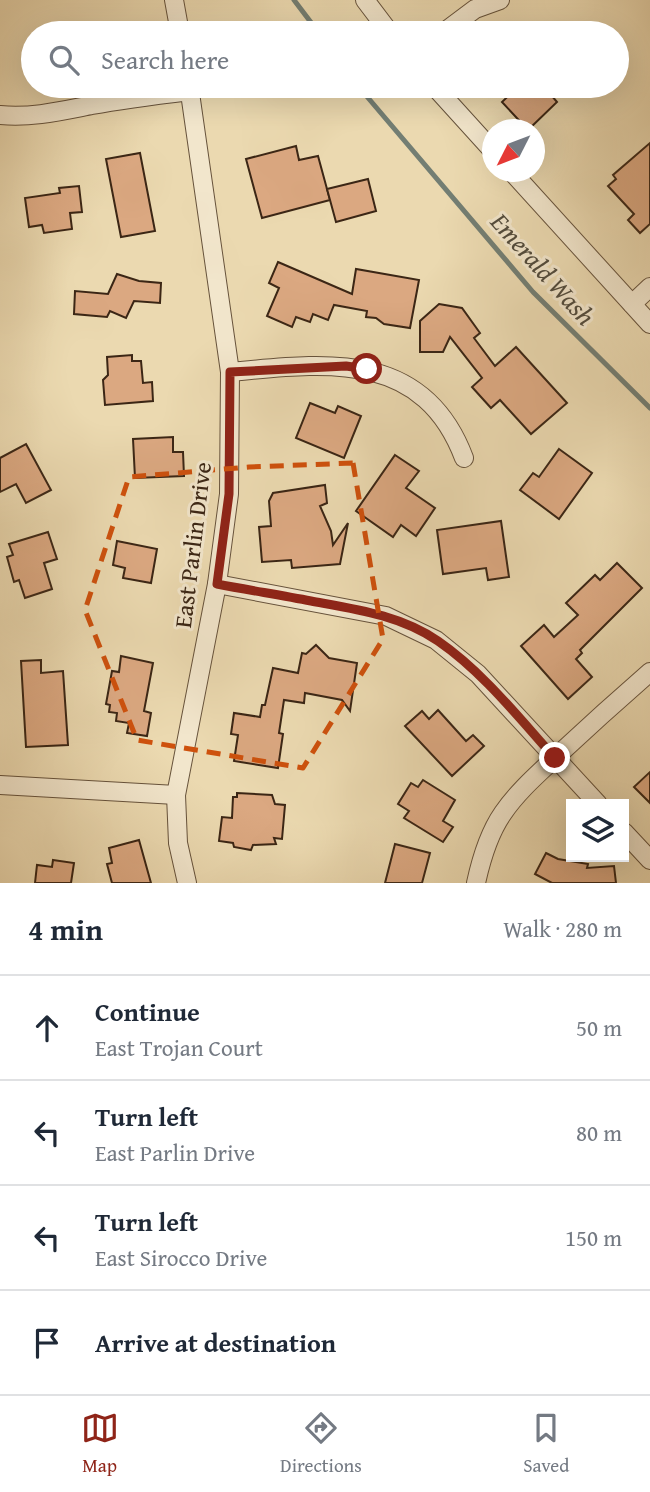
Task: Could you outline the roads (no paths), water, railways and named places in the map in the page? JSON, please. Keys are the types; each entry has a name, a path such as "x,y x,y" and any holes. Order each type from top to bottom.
{"street":[{"path":"174,0 178,21"},
{"path":"365,0 381,21"},
{"path":"459,21 475,9 500,0"},
{"path":"0,115 23,117 134,98"},
{"name":"East Parlin Drive","path":"187,883 178,844 176,795 217,584 229,494 230,372 190,98"},
{"path":"445,98 482,139"},
{"path":"521,182 650,324"},
{"path":"632,304 650,287"},
{"path":"230,372 346,366 387,375 426,398 444,418 456,437 464,458"},
{"path":"217,584 386,616 436,640 461,658 593,799"},
{"path":"476,883 480,862 501,815 555,758 650,672"},
{"path":"0,785 176,795"},
{"path":"629,837 650,860"}],"waterway":[{"name":"Emerald Wash","path":"294,0 310,21"},
{"name":"Emerald Wash","path":"368,98 533,292 650,408"}]}
